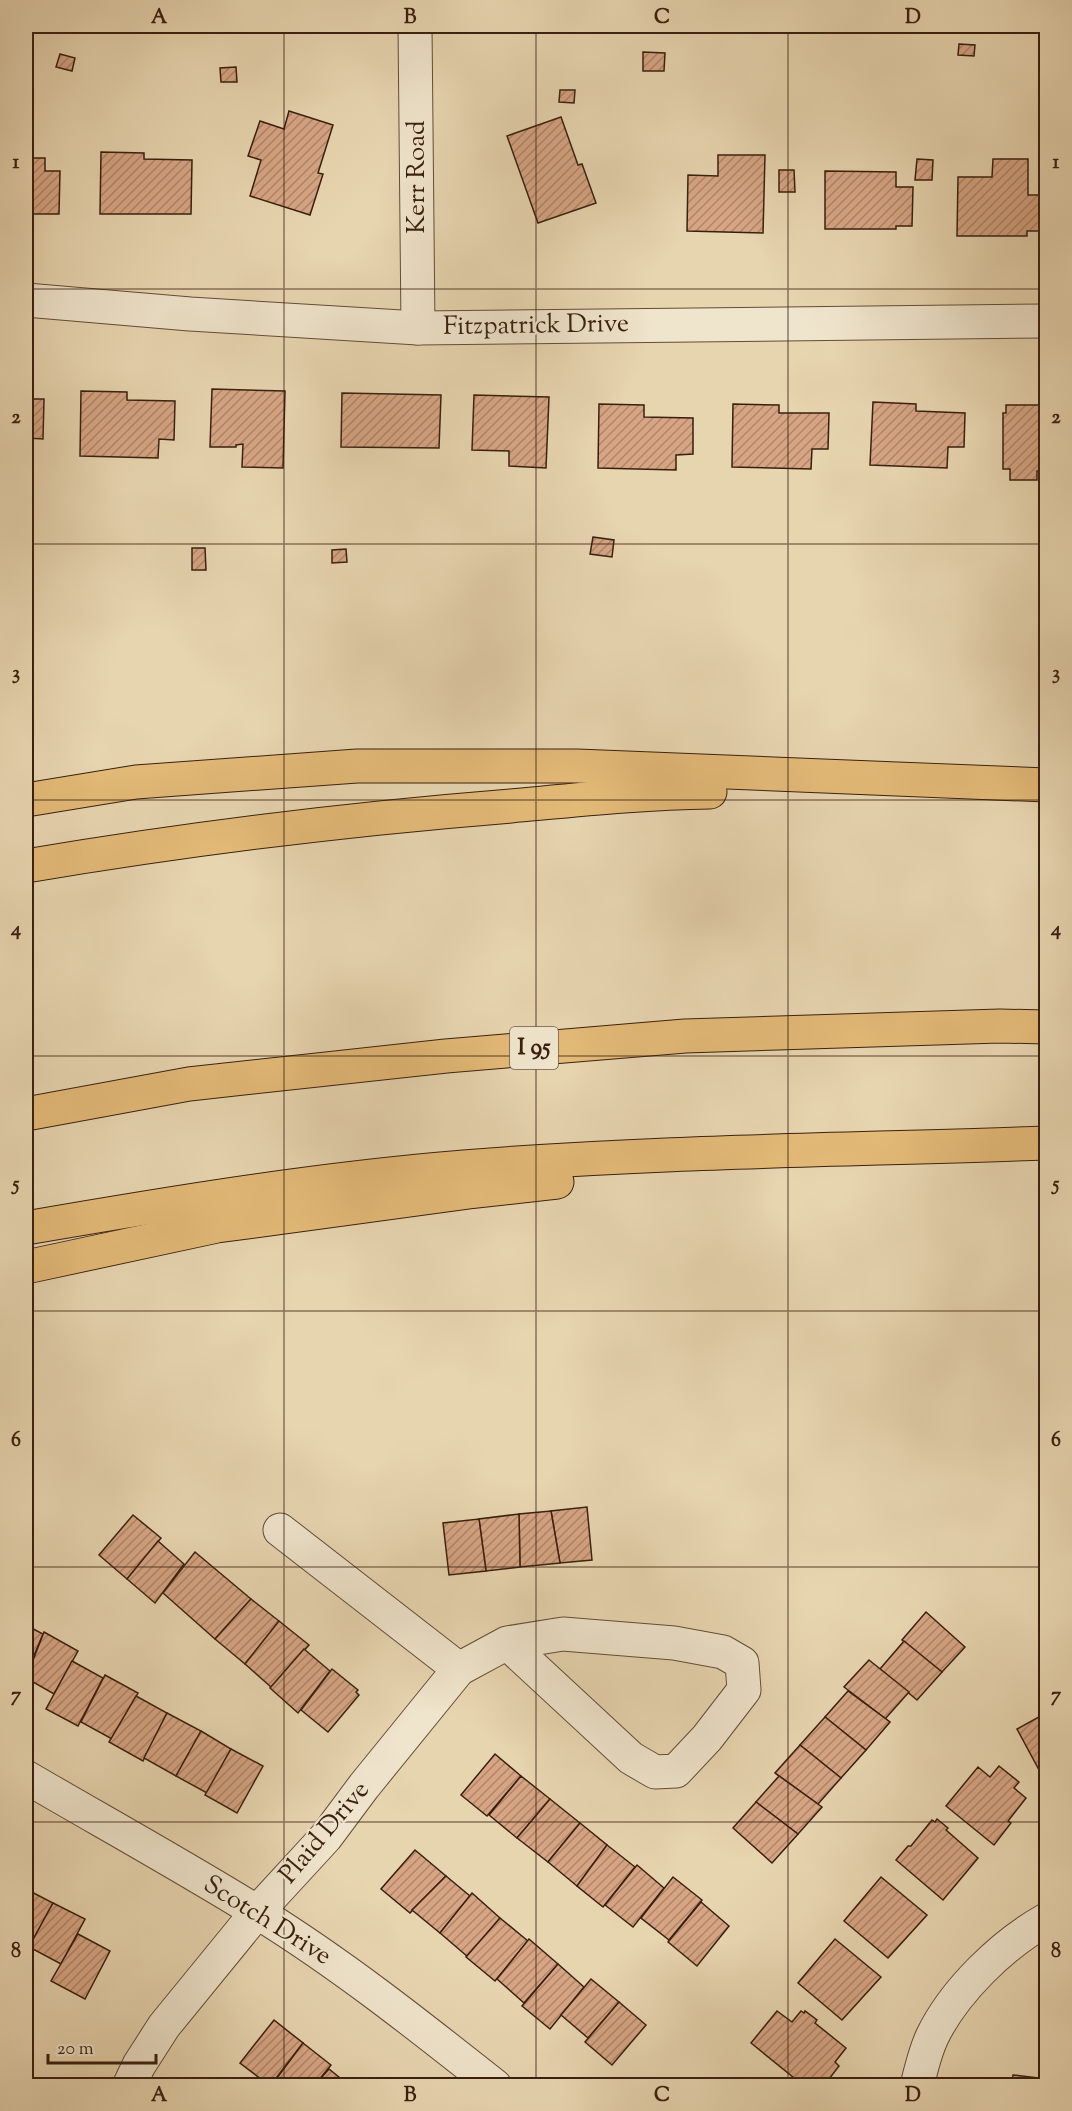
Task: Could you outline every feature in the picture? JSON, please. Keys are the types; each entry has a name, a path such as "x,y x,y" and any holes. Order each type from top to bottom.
{"highway":[{"path":"26,800 136,782 357,766 577,766 1008,785"},
{"path":"26,866 142,846 406,814 666,793 1047,785"},
{"name":"I 95","path":"26,1114 189,1084 446,1056 685,1036 1000,1026 1047,1027"},
{"path":"26,1228 211,1196 464,1167 694,1153 1047,1143"},
{"path":"26,1267 217,1226 469,1192 695,1167 996,1144"}],"street":[{"name":"Kerr Road","path":"415,26 418,328"},
{"name":"Fitzpatrick Drive","path":"26,300 190,314 418,328 1047,321"},
{"path":"280,1530 459,1669 507,1643 562,1634 674,1642 723,1652 742,1663 744,1690 707,1738 676,1771 655,1772 631,1758 507,1643"},
{"name":"Plaid Drive","path":"129,2085 164,2026 257,1912 326,1837 364,1786 459,1669"},
{"name":"Scotch Drive","path":"26,1777 257,1912 364,1984 495,2085"},
{"path":"917,2085 932,2037 947,2011 977,1974 1012,1944 1047,1920"}],"building":[{"path":"959,44 975,45 974,56 958,55"},
{"path":"643,52 665,53 664,71 643,71"},
{"path":"60,54 75,58 72,71 56,67"},
{"path":"236,67 237,82 221,82 220,68"},
{"path":"560,90 575,90 574,103 559,102"},
{"path":"289,111 333,125 318,173 323,174 310,215 250,196 261,160 248,156 260,121 284,129"},
{"path":"561,117 578,165 582,164 596,203 538,223 507,136"},
{"path":"101,152 144,153 144,159 192,160 191,214 100,214"},
{"path":"718,155 765,155 763,233 687,231 688,175 718,176"},
{"path":"26,158 45,158 45,171 60,171 59,214 26,214"},
{"path":"917,159 933,160 932,180 915,180"},
{"path":"993,159 1028,159 1028,195 1043,195 1043,231 1027,231 1027,236 957,236 958,177 992,177"},
{"path":"779,170 794,170 795,192 779,192"},
{"path":"825,171 896,172 896,187 913,187 912,226 896,226 896,229 825,229"},
{"path":"212,389 285,391 283,468 242,467 243,444 236,445 236,447 210,447"},
{"path":"81,391 127,392 127,400 175,401 174,440 159,439 158,458 80,456"},
{"path":"342,393 441,395 439,448 341,447"},
{"path":"474,395 549,397 546,468 509,466 509,451 472,450"},
{"path":"26,399 44,399 43,439 27,438 27,452"},
{"path":"873,402 916,404 916,411 965,413 964,447 948,447 947,468 870,465"},
{"path":"599,404 644,405 644,417 693,418 693,454 676,455 676,470 598,468"},
{"path":"733,404 779,405 779,413 829,413 828,449 812,449 811,469 732,467"},
{"path":"1006,405 1046,405 1046,471 1037,471 1037,480 1010,480 1010,469 1003,469 1003,413 1006,413"},
{"path":"593,537 614,540 612,557 590,554"},
{"path":"192,548 205,548 206,570 192,570"},
{"path":"346,549 347,562 332,563 332,550"},
{"path":"587,1507 592,1560 560,1563 551,1511"},
{"path":"551,1511 560,1563 520,1567 519,1514"},
{"path":"519,1514 520,1567 486,1571 479,1519"},
{"path":"133,1515 161,1538 127,1579 99,1555"},
{"path":"479,1519 486,1571 449,1575 443,1523"},
{"path":"158,1541 184,1564 155,1603 127,1579"},
{"path":"195,1552 251,1599 215,1639 163,1593"},
{"path":"251,1599 279,1621 245,1664 215,1639"},
{"path":"926,1612 965,1647 942,1672 902,1640"},
{"path":"279,1621 309,1645 271,1687 245,1664"},
{"path":"26,1625 43,1634 26,1675"},
{"path":"44,1632 78,1651 54,1694 26,1678"},
{"path":"904,1641 942,1672 917,1700 880,1669"},
{"path":"304,1649 330,1671 298,1713 270,1688"},
{"path":"869,1660 909,1692 885,1719 844,1687"},
{"path":"72,1661 103,1678 78,1726 46,1709"},
{"path":"332,1669 358,1690 356,1692 359,1695 328,1732 301,1710"},
{"path":"105,1675 138,1693 112,1739 81,1722"},
{"path":"848,1691 890,1722 866,1750 825,1717"},
{"path":"136,1696 167,1713 143,1761 109,1742"},
{"path":"167,1713 201,1731 176,1776 144,1758"},
{"path":"1046,1713 1046,1780 1045,1781 1017,1729"},
{"path":"825,1717 866,1750 841,1778 800,1745"},
{"path":"201,1731 231,1749 207,1793 176,1776"},
{"path":"800,1745 841,1778 818,1804 775,1773"},
{"path":"231,1749 263,1766 237,1813 205,1795"},
{"path":"495,1754 521,1776 487,1816 461,1795"},
{"path":"999,1766 1019,1782 1014,1788 1026,1798 1008,1821 1011,1823 994,1845 946,1806 978,1767 990,1777"},
{"path":"775,1773 822,1807 798,1834 756,1802 779,1776"},
{"path":"521,1776 550,1799 517,1838 489,1815"},
{"path":"550,1799 580,1823 548,1862 517,1838"},
{"path":"756,1802 798,1834 772,1863 733,1828"},
{"path":"937,1819 978,1858 943,1900 896,1860 932,1820 935,1822"},
{"path":"580,1823 607,1845 577,1886 548,1862"},
{"path":"607,1845 635,1867 603,1907 577,1886"},
{"path":"415,1850 446,1876 410,1913 381,1889"},
{"path":"637,1865 664,1888 633,1927 605,1905"},
{"path":"446,1876 470,1896 440,1933 412,1910"},
{"path":"673,1877 702,1900 669,1940 641,1918"},
{"path":"881,1877 927,1915 888,1958 844,1921"},
{"path":"26,1889 53,1903 29,1947 26,1945"},
{"path":"472,1893 500,1918 468,1957 440,1933"},
{"path":"701,1902 729,1926 697,1966 668,1942"},
{"path":"53,1903 85,1919 61,1964 29,1947"},
{"path":"500,1918 528,1941 495,1981 466,1957"},
{"path":"78,1934 110,1951 85,1999 51,1981"},
{"path":"529,1939 558,1964 524,2003 497,1979"},
{"path":"835,1939 881,1977 842,2020 798,1983"},
{"path":"558,1964 584,1987 550,2029 522,2006"},
{"path":"591,1979 619,2002 588,2038 561,2015"},
{"path":"619,2002 646,2025 612,2065 585,2042"},
{"path":"777,2011 792,2022 801,2011 804,2013 805,2011 817,2020 815,2023 846,2048 835,2062 839,2066 826,2083 821,2079 816,2086 804,2086 751,2043"},
{"path":"274,2020 303,2043 270,2086 240,2063"},
{"path":"303,2043 331,2065 314,2086 271,2086"},
{"path":"329,2069 350,2086 314,2086"},
{"path":"1013,2075 1046,2079 1046,2086 1012,2086"},
{"path":"26,2081 55,2082 55,2086 26,2086"}]}
